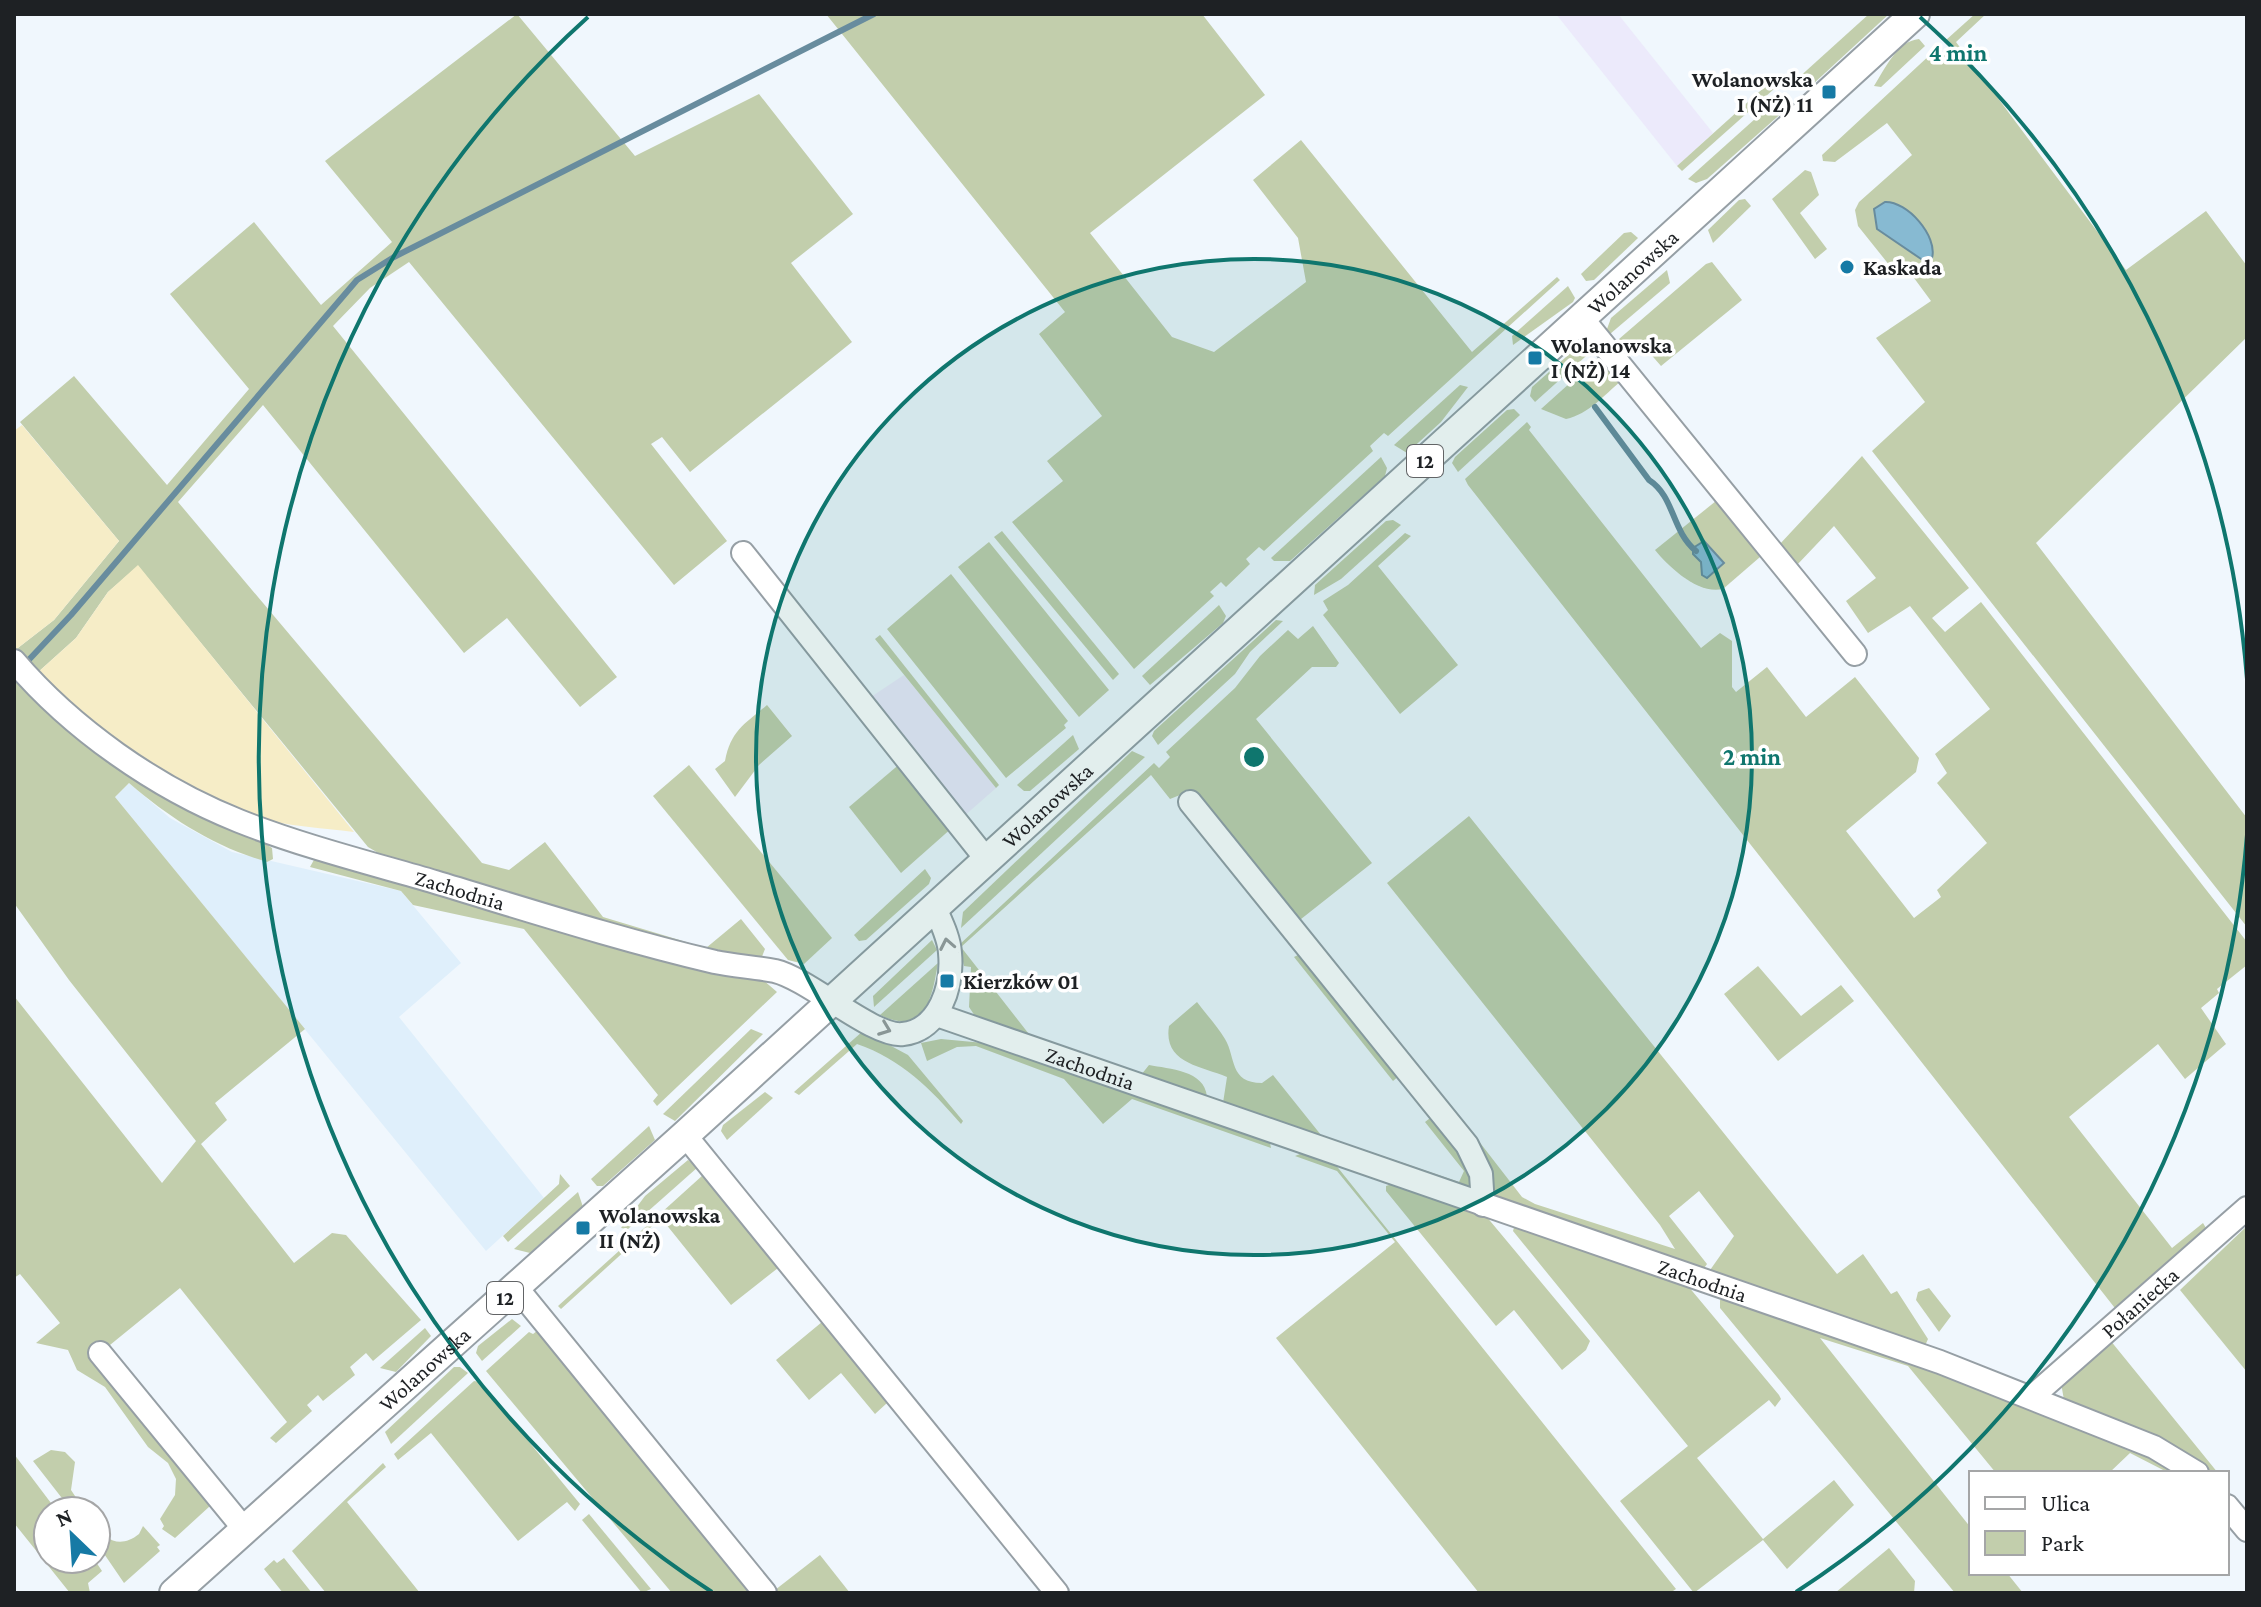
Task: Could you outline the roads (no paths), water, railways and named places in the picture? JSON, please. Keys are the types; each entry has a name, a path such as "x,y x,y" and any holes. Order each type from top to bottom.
{"main road":[{"name":"Wolanowska","path":"174,1593 833,1001 1915,14"}],"street":[{"path":"1581,317 1855,654"},
{"path":"743,553 987,860"},
{"name":"Zachodnia","path":"14,661 76,721 138,768 237,821 628,939 717,962 776,971 891,1034 915,1030 937,1015 1483,1205 1686,1271 2033,1396 2154,1447 2194,1471"},
{"path":"1190,802 1467,1145 1481,1174 1483,1205"},
{"path":"935,908 950,954 946,994 937,1015"},
{"path":"685,1135 1057,1593"},
{"name":"Połaniecka","path":"2033,1396 2247,1208"},
{"path":"516,1287 765,1593"},
{"path":"100,1353 245,1530"},
{"path":"2229,1508 2247,1530"}],"water":[{"path":"1885,202 1902,207 1919,221 1930,240 1932,258 1924,261 1877,229 1874,209"},
{"path":"1704,541 1724,563 1707,578 1702,575 1701,562 1693,554 1693,548"}],"waterway":[{"path":"23,666 71,615 357,280 394,257 874,14"},
{"path":"1595,407 1649,480 1664,495 1682,533 1696,551"}],"place":[{"name":"Wolanowska I (NŻ) 11","path":"1829,92"},
{"name":"Kaskada","path":"1847,267"},
{"name":"Wolanowska I (NŻ) 14","path":"1535,358"},
{"name":"Kierzków 01","path":"947,981"},
{"name":"Wolanowska II (NŻ)","path":"583,1228"}]}
